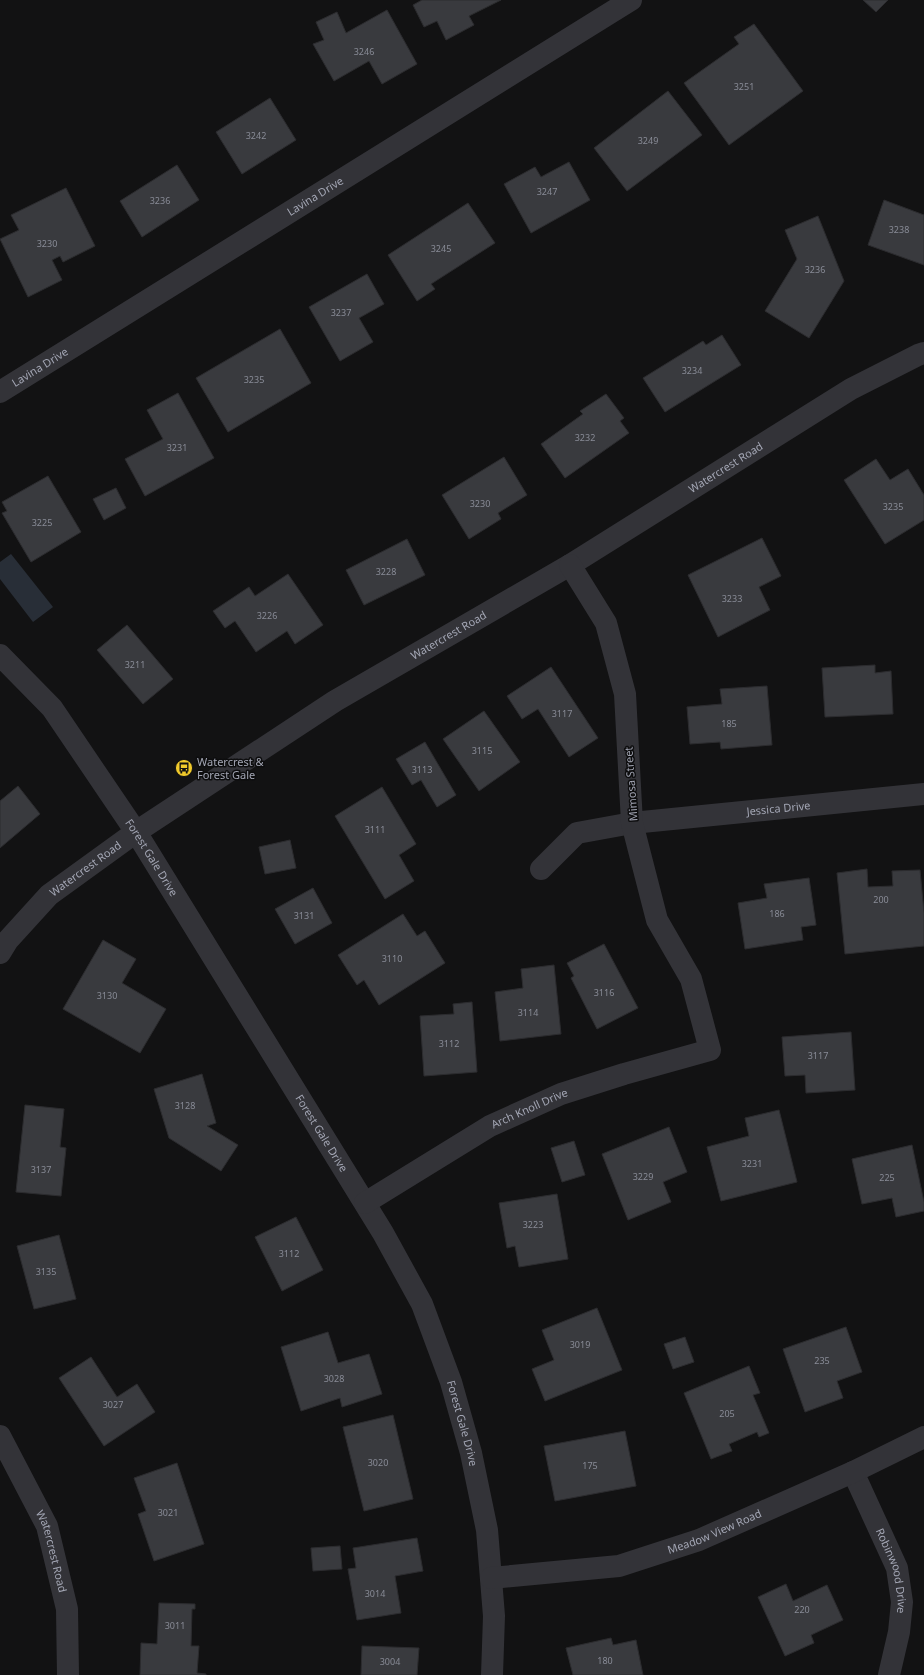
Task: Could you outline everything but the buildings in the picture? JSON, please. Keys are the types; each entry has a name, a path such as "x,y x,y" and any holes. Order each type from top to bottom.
{"street":[{"name":"Lavina Drive","path":"0,392 630,0"},
{"name":"Watercrest Road","path":"0,953 8,940 49,895 136,832 335,700 570,565 850,389 924,353"},
{"name":"Mimosa Street","path":"570,565 606,623 625,694 632,823 657,920 691,979 710,1050"},
{"name":"Forest Gale Drive","path":"0,655 52,708 136,832 365,1203 422,1304 451,1382 471,1453 487,1530 494,1616 492,1675"},
{"name":"Jessica Drive","path":"542,869 577,833 632,823 924,794"},
{"name":"Arch Knoll Drive","path":"365,1203 490,1126 561,1094 624,1074 710,1050"},
{"name":"Watercrest Road","path":"0,1436 46,1526 67,1609 68,1675"},
{"name":"Meadow View Road","path":"491,1578 619,1566 699,1540 853,1472 924,1437"},
{"name":"Robinwood Drive","path":"853,1472 897,1568 902,1602 899,1632 889,1675"}],"shaded area":[{"path":"11,554 53,607 33,622 0,579 0,562"}],"place":[{"name":"Watercrest & Forest Gale","path":"184,768"}]}
